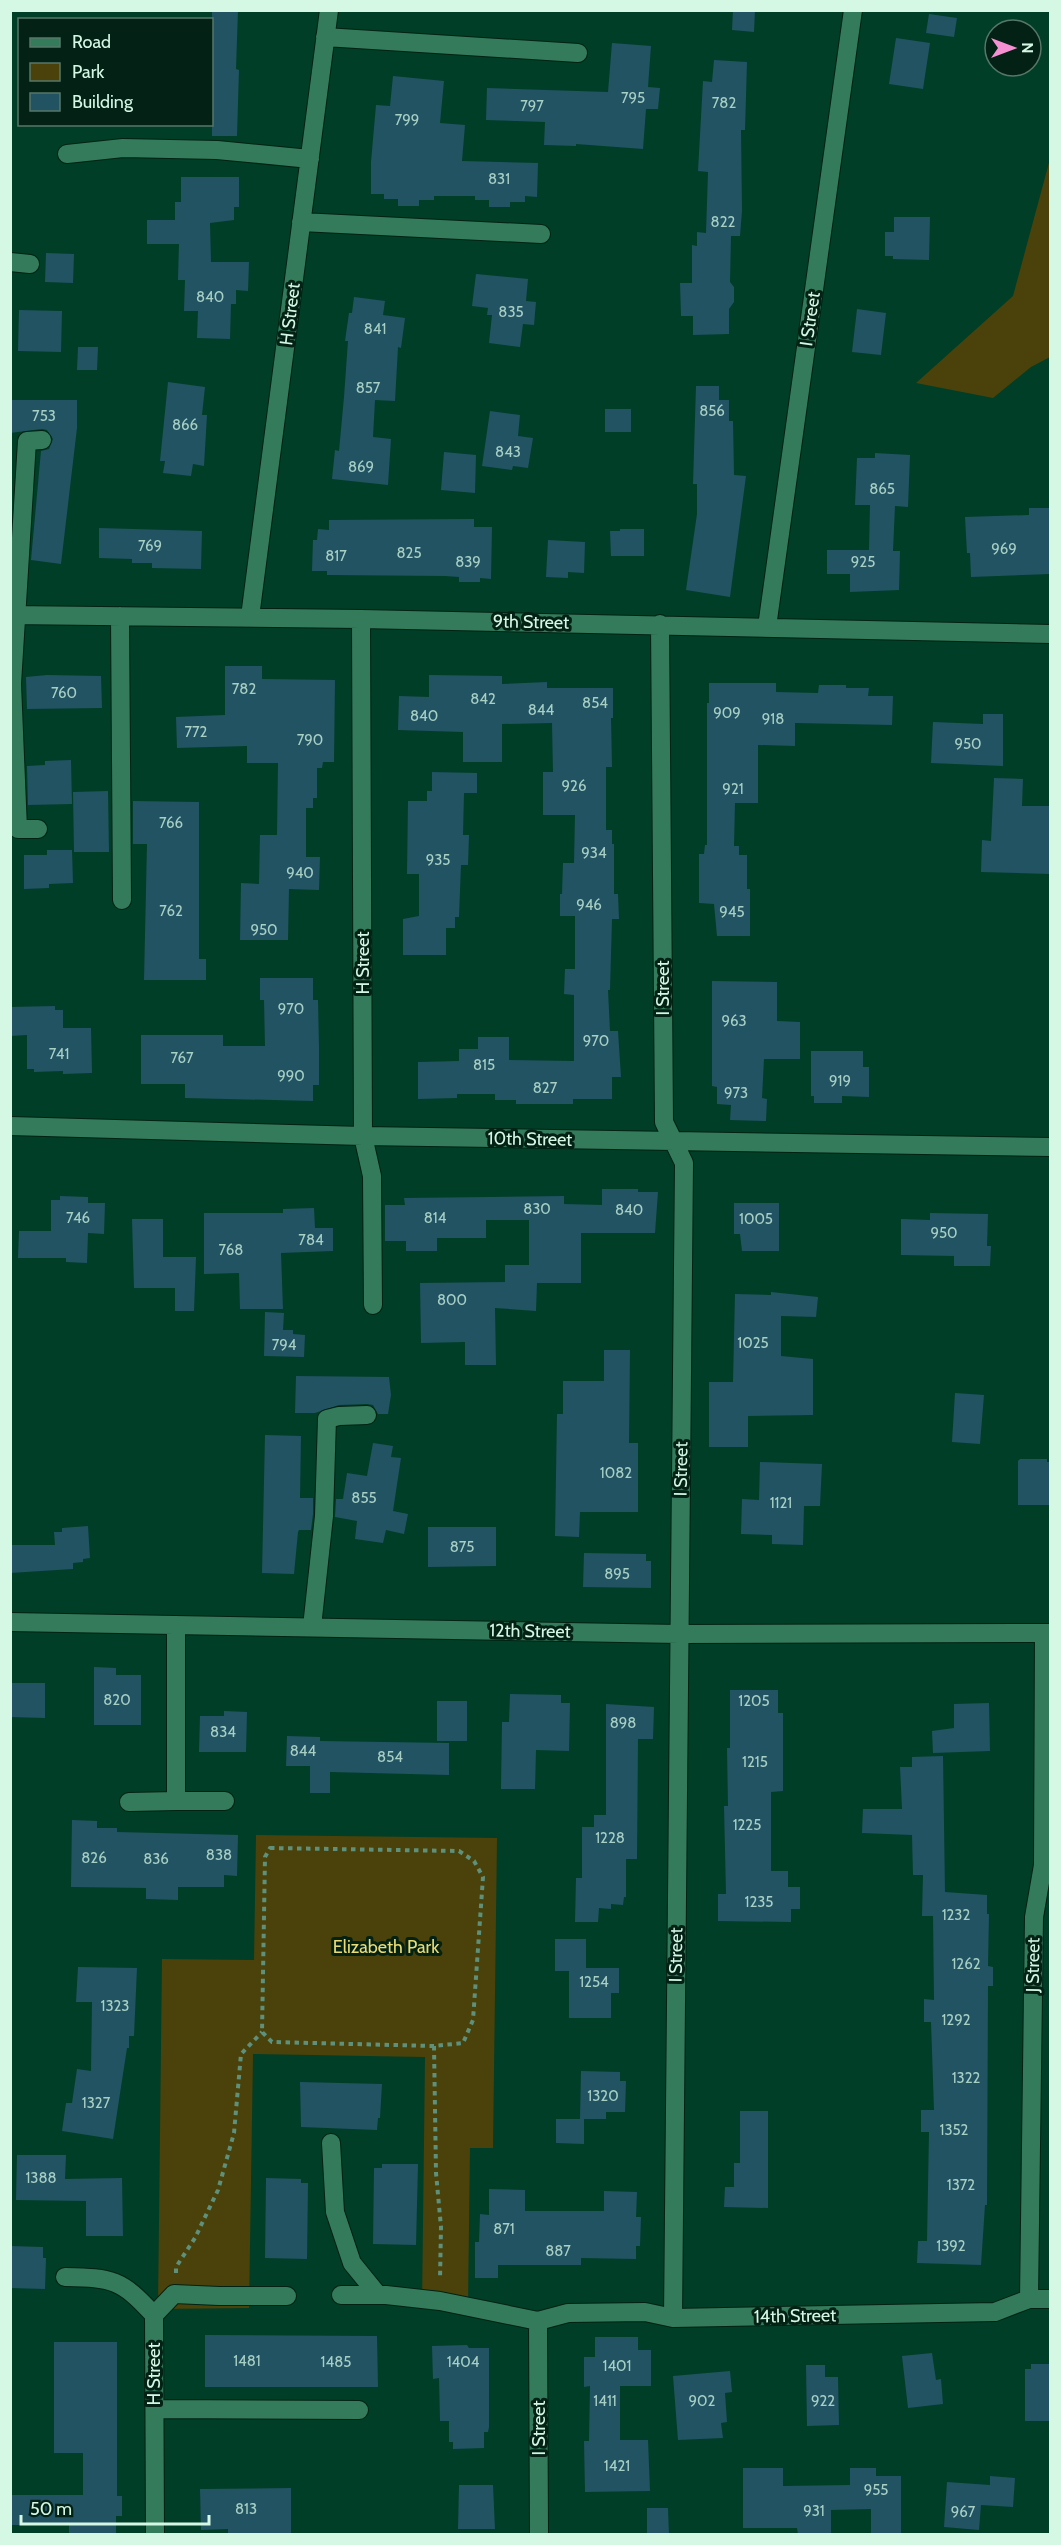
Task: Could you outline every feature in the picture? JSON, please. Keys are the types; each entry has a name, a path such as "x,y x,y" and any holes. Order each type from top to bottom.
{"street":[{"name":"H Street","path":"250,617 329,10"},
{"name":"I Street","path":"767,627 853,10"},
{"path":"325,37 578,53"},
{"path":"67,154 123,148 217,150 310,159"},
{"path":"301,222 541,234"},
{"path":"10,262 30,264"},
{"path":"38,829 18,829 12,684 14,615 27,441 42,440"},
{"name":"9th Street","path":"14,615 660,624 1050,634"},
{"path":"120,616 122,900"},
{"name":"H Street","path":"361,619 363,1136 372,1176 373,1305"},
{"name":"I Street","path":"660,624 664,1122 684,1163 673,2318"},
{"name":"10th Street","path":"10,1126 363,1136 1050,1147"},
{"path":"312,1627 324,1516 327,1419 367,1415"},
{"name":"12th Street","path":"10,1622 679,1634 1047,1633"},
{"path":"176,1625 176,1801"},
{"name":"J Street","path":"1029,2299 1034,1917 1043,1865 1047,1633"},
{"path":"129,1802 225,1801"},
{"path":"332,2143 335,2212 352,2263 378,2295"},
{"path":"65,2277 104,2278 132,2291 154,2315 174,2294 287,2296"},
{"path":"341,2295 378,2295 440,2301 538,2321"},
{"name":"14th Street","path":"538,2321 568,2313 645,2312 673,2318 995,2312 1029,2299 1050,2299"},
{"name":"H Street","path":"154,2315 155,2535"},
{"name":"I Street","path":"538,2321 539,2535"},
{"path":"155,2409 359,2410"}],"path":[{"path":"174,2294 176,2267 195,2238 218,2190 234,2133 241,2054 262,2032 265,1857 270,1848 459,1851 474,1861 483,1877 473,2020 463,2043 434,2046 272,2042 262,2032"},
{"path":"434,2046 436,2173 441,2227 440,2301"}],"green space":[{"path":"1050,159 1050,357 1031,367 993,398 916,383 1013,296"},
{"name":"Elizabeth Park","path":"256,1835 497,1838 493,2148 470,2148 468,2306 422,2307 425,2057 253,2054 249,2308 158,2309 162,1959 254,1960"}],"building":[{"path":"212,10 238,10 237,136 212,136"},
{"path":"733,10 755,10 754,32 732,30"},
{"path":"929,14 957,18 954,37 926,33"},
{"path":"896,38 930,43 923,89 889,84"},
{"path":"612,43 651,46 648,87 660,88 658,109 646,109 643,149 576,144 576,146 544,145 545,122 486,120 487,88 608,92"},
{"path":"714,60 747,62 745,130 741,130 742,211 740,236 731,236 730,282 734,287 734,302 729,309 729,334 693,335 693,316 681,316 680,283 692,283 692,245 697,246 697,232 706,233 708,172 698,171 703,81 712,82"},
{"path":"393,76 444,81 440,123 465,125 462,161 538,163 537,197 525,196 525,202 510,202 510,207 489,207 489,200 475,200 475,196 434,196 434,200 419,200 419,206 398,206 398,199 384,199 384,194 371,194 376,105 390,106"},
{"path":"181,177 239,177 239,207 234,207 234,220 210,223 211,262 249,262 248,291 236,290 236,304 231,304 230,339 197,338 198,311 184,311 185,280 178,280 179,244 147,244 147,220 175,220 175,202 181,202"},
{"path":"894,217 930,217 929,260 893,259 893,256 885,256 885,232 894,232"},
{"path":"46,253 74,254 73,283 45,282"},
{"path":"476,274 528,279 526,301 536,302 534,325 523,324 520,347 489,343 492,315 487,315 488,308 472,306"},
{"path":"354,297 385,301 383,315 405,318 401,348 398,347 395,401 375,400 373,437 391,439 388,485 332,479 335,450 339,451 348,341 345,341"},
{"path":"857,309 886,313 881,355 852,352"},
{"path":"19,310 62,311 61,352 18,351"},
{"path":"78,347 98,347 97,370 77,370"},
{"path":"168,382 205,387 202,415 207,415 204,466 193,464 191,476 163,473 165,461 160,461"},
{"path":"696,386 719,386 719,400 729,400 729,421 733,421 734,475 746,476 730,597 686,590 697,514 697,484 693,484"},
{"path":"10,400 77,400 77,428 61,564 31,560 41,451 49,449 53,439 47,430 42,429 10,433"},
{"path":"605,409 631,409 631,432 605,432"},
{"path":"490,411 520,415 518,436 533,438 528,468 513,466 512,470 482,466"},
{"path":"444,452 476,455 475,493 441,490"},
{"path":"875,453 910,455 908,507 895,506 893,551 900,551 899,590 850,592 850,574 827,574 827,550 869,550 870,505 855,505 857,458 875,458"},
{"path":"1029,508 1050,508 1050,574 971,577 965,517 1029,515"},
{"path":"474,519 474,527 492,527 491,579 480,578 480,582 459,582 459,577 327,575 327,571 312,571 313,540 317,540 318,529 329,530 329,520"},
{"path":"99,528 202,531 201,569 152,568 152,563 132,563 132,559 99,558"},
{"path":"620,529 644,529 644,556 611,556 610,531 620,531"},
{"path":"548,540 585,542 584,573 568,572 568,578 546,577"},
{"path":"225,666 262,666 262,679 335,680 334,762 323,762 322,768 317,768 317,798 313,798 313,808 306,808 306,857 320,857 319,890 289,889 288,940 240,940 241,883 259,884 260,835 277,835 278,763 247,763 247,746 177,748 176,717 225,715"},
{"path":"429,675 502,676 502,684 547,682 547,688 613,688 612,767 606,767 606,830 612,830 614,894 618,894 619,919 612,919 610,990 608,990 610,1031 618,1031 621,1077 612,1077 612,1099 573,1099 573,1104 516,1104 516,1100 495,1100 495,1094 457,1094 457,1098 418,1099 418,1062 459,1061 459,1049 478,1049 478,1037 509,1037 509,1060 574,1061 574,995 564,994 565,969 575,969 575,916 560,916 560,894 562,894 563,863 574,863 575,815 543,815 543,772 553,772 552,723 502,724 502,762 463,762 463,732 398,730 399,696 429,697"},
{"path":"101,676 102,708 27,709 26,677"},
{"path":"709,683 776,683 776,692 818,693 819,685 846,685 846,688 869,688 868,696 893,696 892,725 795,723 795,746 758,745 758,803 735,803 734,846 739,846 739,855 747,855 750,936 717,936 714,904 699,903 699,854 704,854 705,845 707,845"},
{"path":"983,714 1003,714 1003,766 931,763 933,722 983,724"},
{"path":"71,760 72,804 28,805 27,766 45,765 45,761"},
{"path":"432,772 477,773 477,793 464,793 463,835 469,835 468,865 461,865 459,917 455,917 455,928 446,928 446,955 403,955 403,919 419,916 419,874 407,874 408,801 427,801 427,791 432,791"},
{"path":"994,778 1023,779 1022,806 1050,806 1050,874 981,872 982,840 991,841"},
{"path":"108,791 109,852 74,852 73,792"},
{"path":"133,801 199,802 199,959 206,959 206,980 144,980 147,844 133,844"},
{"path":"47,850 72,850 73,883 49,884 49,888 24,889 24,855 47,855"},
{"path":"260,978 313,978 313,1000 318,1000 319,1085 313,1085 313,1101 185,1098 185,1084 141,1084 141,1035 223,1035 223,1046 265,1046 264,1000 260,1000"},
{"path":"712,981 777,982 777,1021 800,1022 800,1059 764,1059 762,1098 767,1099 766,1121 730,1120 731,1105 717,1104 717,1087 712,1086"},
{"path":"55,1006 55,1010 63,1010 63,1028 91,1028 92,1073 63,1074 63,1071 34,1072 34,1069 27,1069 27,1035 10,1036 10,1007"},
{"path":"811,1051 863,1051 863,1067 869,1067 869,1097 842,1096 842,1103 814,1103 814,1096 811,1096"},
{"path":"602,1189 638,1189 638,1192 658,1192 655,1233 581,1233 581,1283 537,1283 536,1311 495,1308 496,1365 465,1365 465,1342 421,1343 420,1283 505,1282 505,1265 529,1265 529,1220 486,1220 486,1238 437,1238 437,1251 406,1251 406,1241 385,1241 385,1205 405,1205 404,1198 564,1196 564,1204 602,1205"},
{"path":"60,1196 88,1197 88,1203 105,1203 104,1234 88,1233 87,1263 66,1262 66,1258 18,1258 19,1231 51,1231 51,1200 60,1200"},
{"path":"734,1203 779,1203 779,1251 742,1251 740,1234 734,1234"},
{"path":"314,1208 315,1228 333,1228 333,1251 281,1253 283,1309 240,1309 239,1273 204,1274 204,1213 283,1213 283,1209"},
{"path":"930,1213 988,1214 987,1246 991,1246 990,1266 954,1266 954,1256 901,1255 901,1219 930,1220"},
{"path":"132,1219 163,1219 163,1257 196,1257 194,1311 175,1311 175,1288 134,1288"},
{"path":"771,1292 818,1297 816,1317 781,1316 781,1356 813,1359 813,1415 748,1416 748,1447 709,1447 709,1382 733,1382 735,1294 771,1295"},
{"path":"265,1312 284,1313 283,1330 293,1330 293,1334 305,1335 304,1357 264,1356"},
{"path":"604,1350 630,1350 629,1443 638,1443 638,1512 580,1512 579,1537 555,1536 557,1414 563,1414 563,1381 604,1381"},
{"path":"296,1376 389,1377 391,1395 388,1414 378,1414 373,1405 367,1404 339,1405 315,1413 295,1413"},
{"path":"955,1393 984,1395 980,1444 952,1442"},
{"path":"265,1435 301,1436 300,1498 313,1498 313,1514 311,1530 299,1530 298,1532 294,1574 262,1573"},
{"path":"373,1443 393,1446 391,1457 401,1458 393,1511 408,1514 404,1534 386,1530 383,1543 355,1539 357,1521 335,1517 336,1499 343,1499 347,1473 367,1476"},
{"path":"1020,1459 1047,1459 1047,1462 1050,1462 1050,1505 1018,1505 1018,1461"},
{"path":"760,1462 822,1464 820,1506 804,1506 803,1545 772,1544 772,1535 741,1534 742,1499 759,1500"},
{"path":"88,1526 90,1558 83,1559 83,1562 73,1563 73,1569 10,1573 10,1545 55,1545 54,1532 62,1532 62,1528"},
{"path":"428,1527 496,1527 496,1566 428,1567"},
{"path":"584,1553 646,1554 646,1561 651,1561 651,1588 583,1587"},
{"path":"94,1667 116,1668 116,1675 141,1675 141,1725 94,1725"},
{"path":"10,1683 45,1683 45,1718 10,1717"},
{"path":"730,1690 778,1690 778,1713 783,1713 783,1791 771,1792 771,1871 788,1871 788,1887 800,1887 800,1909 791,1909 791,1922 718,1921 718,1894 726,1894 724,1806 728,1806 727,1748 730,1748"},
{"path":"510,1694 561,1695 561,1703 570,1703 569,1751 536,1750 535,1789 501,1789 502,1722 509,1722"},
{"path":"437,1701 467,1701 467,1741 437,1741"},
{"path":"989,1703 990,1751 933,1753 932,1731 954,1728 954,1704"},
{"path":"606,1704 654,1707 653,1739 638,1739 637,1859 626,1859 626,1897 624,1897 623,1905 611,1904 611,1909 599,1908 598,1922 575,1922 576,1878 582,1878 582,1827 594,1827 594,1815 606,1815"},
{"path":"224,1711 247,1712 246,1752 199,1752 200,1716 224,1716"},
{"path":"287,1736 320,1737 320,1741 449,1743 449,1775 330,1772 330,1793 310,1793 310,1766 286,1766"},
{"path":"943,1756 945,1892 987,1895 988,1966 993,1967 993,1986 988,1986 987,2205 985,2205 981,2265 917,2263 918,2241 927,2241 929,2132 921,2132 921,2110 934,2110 931,2022 924,2022 924,1999 934,2000 933,1916 922,1916 923,1875 913,1875 912,1835 862,1833 863,1809 902,1809 900,1767 912,1767 912,1757"},
{"path":"72,1820 97,1821 97,1828 117,1828 117,1832 238,1835 237,1876 224,1875 224,1887 178,1887 178,1900 146,1899 146,1888 71,1887"},
{"path":"555,1939 586,1939 586,1968 619,1968 619,1993 611,1993 611,2018 569,2018 569,1971 555,1971"},
{"path":"78,1967 137,1968 134,2036 129,2036 129,2048 127,2048 113,2139 62,2131 66,2103 72,2103 77,2069 91,2071 92,2002 76,2002"},
{"path":"581,2071 620,2072 620,2081 626,2081 625,2112 606,2112 606,2119 580,2119"},
{"path":"300,2082 382,2084 377,2130 301,2127"},
{"path":"740,2111 768,2111 768,2208 724,2207 725,2187 734,2187 734,2163 740,2163"},
{"path":"556,2119 584,2119 584,2144 556,2143"},
{"path":"17,2155 66,2155 65,2179 122,2178 123,2236 86,2236 86,2201 16,2200"},
{"path":"382,2164 418,2164 416,2245 373,2244 374,2168 382,2168"},
{"path":"266,2178 301,2179 301,2183 308,2183 307,2259 265,2258"},
{"path":"489,2189 525,2190 525,2211 604,2211 604,2191 637,2192 636,2217 641,2217 640,2246 636,2246 636,2259 581,2258 581,2265 498,2265 498,2278 475,2278 475,2242 479,2242 480,2214 489,2215"},
{"path":"10,2246 43,2247 43,2258 46,2258 45,2289 10,2288"},
{"path":"205,2335 377,2336 378,2387 205,2387"},
{"path":"595,2337 638,2337 638,2350 651,2350 651,2386 620,2386 620,2440 648,2440 650,2491 585,2492 584,2441 589,2441 590,2386 584,2387 584,2357 595,2357"},
{"path":"54,2342 117,2342 117,2496 122,2496 122,2516 116,2516 116,2535 69,2535 69,2525 10,2525 10,2495 83,2495 83,2453 54,2453"},
{"path":"467,2345 469,2348 489,2348 489,2427 488,2432 484,2432 484,2448 453,2449 453,2442 449,2442 449,2421 440,2421 439,2378 433,2379 432,2346"},
{"path":"932,2353 936,2380 941,2379 943,2404 908,2408 902,2356"},
{"path":"1031,2364 1050,2364 1050,2421 1025,2421 1025,2369 1031,2369"},
{"path":"806,2365 825,2365 825,2377 838,2377 839,2425 807,2426"},
{"path":"730,2371 732,2392 725,2393 727,2422 721,2423 723,2438 678,2440 673,2376"},
{"path":"743,2468 783,2468 783,2486 850,2485 850,2468 876,2468 876,2476 901,2476 901,2535 871,2535 871,2509 831,2510 831,2535 798,2535 797,2528 743,2528"},
{"path":"990,2476 1015,2478 1013,2507 981,2505 979,2530 944,2527 947,2482 990,2485"},
{"path":"459,2485 493,2485 495,2529 458,2529"},
{"path":"291,2488 291,2535 228,2535 228,2529 201,2530 200,2489"},
{"path":"647,2508 668,2508 669,2535 647,2535"}]}
